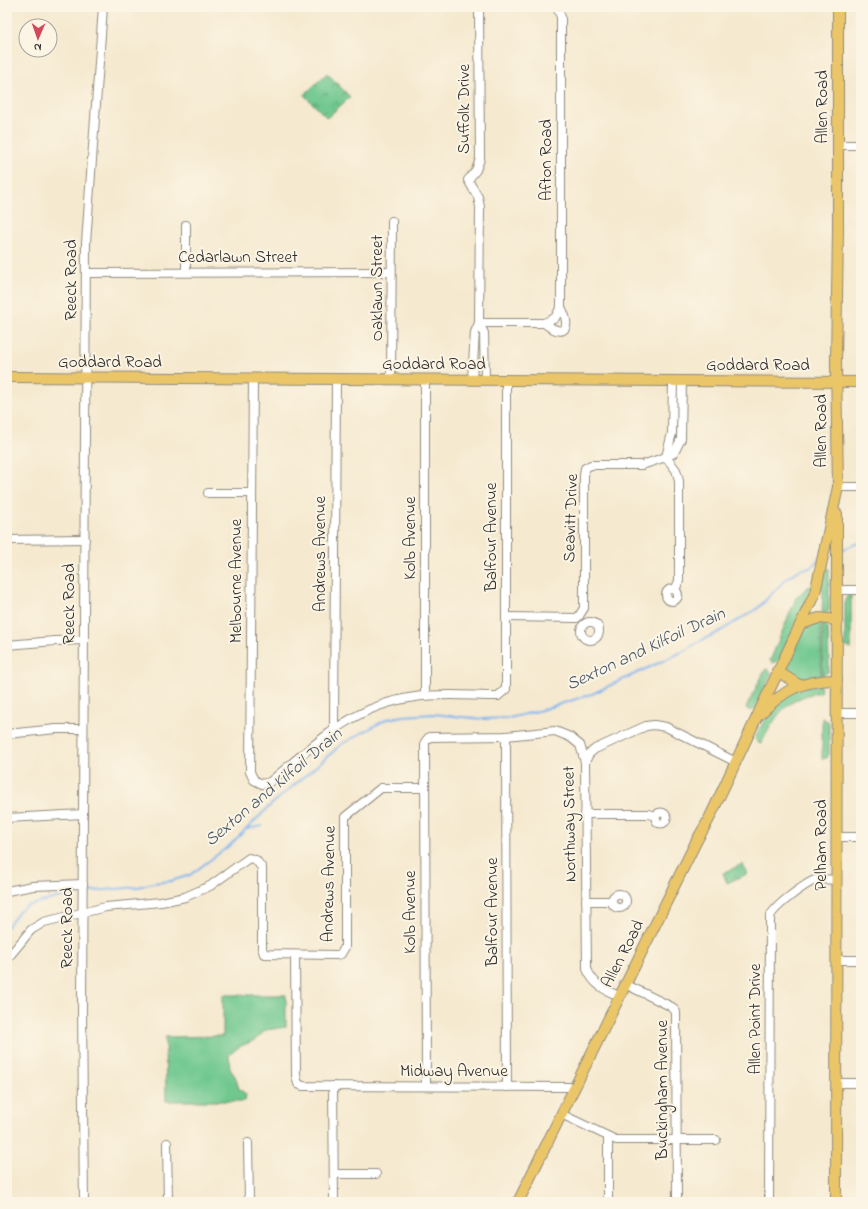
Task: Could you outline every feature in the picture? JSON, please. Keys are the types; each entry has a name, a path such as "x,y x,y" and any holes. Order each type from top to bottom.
{"main road":[{"name":"Allen Road","path":"518,1202 619,996 708,821 815,593 838,487 838,7"},
{"name":"Goddard Road","path":"7,377 861,382"},
{"name":"Pelham Road","path":"836,1202 838,487"},
{"path":"801,624 819,618 837,620"},
{"path":"778,671 799,685"},
{"name":"Allen Road","path":"755,720 774,701 799,685 820,680 837,680"}],"street":[{"name":"Reeck Road","path":"84,1202 82,885 87,210 103,7"},
{"name":"Suffolk Drive","path":"472,380 475,332 479,323 480,207 478,197 468,180 476,170 480,159 479,7"},
{"name":"Afton Road","path":"560,9 561,307 568,321 566,327 562,330 551,329 544,323 555,318 561,307"},
{"path":"838,145 861,145"},
{"name":"Oaklawn Street","path":"391,379 392,221"},
{"path":"186,225 186,272"},
{"name":"Cedarlawn Street","path":"86,273 391,272"},
{"name":"Suffolk Drive","path":"479,323 484,333 485,380"},
{"path":"479,323 544,323"},
{"name":"Melbourne Avenue","path":"253,379 250,772 256,782 262,784 270,782 334,728"},
{"name":"Andrews Avenue","path":"334,728 336,379"},
{"name":"Kolb Avenue","path":"425,380 425,696"},
{"name":"Balfour Avenue","path":"425,696 498,696 504,693 506,686 506,380"},
{"path":"675,590 678,581 679,482 676,470 666,457 672,433 677,381"},
{"name":"Seavitt Drive","path":"579,616 584,608 585,468 594,464 649,464 666,457"},
{"path":"838,487 861,487"},
{"path":"208,493 252,493"},
{"path":"7,540 85,539"},
{"path":"837,590 861,590"},
{"path":"506,617 577,618 579,616 585,624"},
{"path":"7,645 48,641 84,640"},
{"path":"334,728 355,715 378,705 402,699 425,696"},
{"path":"837,713 861,713"},
{"path":"585,762 589,754 595,748 646,726 654,725 666,727 736,762"},
{"path":"7,734 56,729 83,729"},
{"name":"Northway Street","path":"428,739 432,736 506,736 549,731 561,733 570,737 580,746 585,762 587,969 592,979 598,986 619,996"},
{"name":"Balfour Avenue","path":"506,736 507,1087"},
{"name":"Kolb Avenue","path":"426,1086 425,742 428,739"},
{"name":"Andrews Avenue","path":"295,956 338,955 344,951 344,820 347,814 381,788 425,788"},
{"path":"7,818 83,814"},
{"path":"585,814 656,816"},
{"path":"837,837 861,837"},
{"path":"7,959 37,925 83,912 116,905 161,902 185,897 210,886 245,860 253,858 259,862 262,868 263,952 266,955 295,956 296,1078 298,1084 303,1086 333,1086 334,1202"},
{"name":"Allen Point Drive","path":"769,1202 771,911 815,880 837,880"},
{"path":"7,891 33,886 82,885"},
{"path":"586,901 612,902"},
{"path":"837,960 861,960"},
{"name":"Buckingham Avenue","path":"625,984 672,1007 676,1012 678,1202"},
{"path":"837,1083 861,1083"},
{"name":"Midway Avenue","path":"333,1086 575,1087"},
{"path":"561,1114 616,1140 716,1140"},
{"path":"608,1137 608,1202"},
{"path":"167,1143 168,1202"},
{"path":"248,1143 249,1202"},
{"path":"334,1174 376,1174"}],"green space":[{"path":"327,73 350,97 327,118 304,95"},
{"path":"827,567 829,569 829,611 826,614 822,613 823,589 820,588"},
{"path":"810,585 813,587 779,660 773,663 770,661 796,598"},
{"path":"848,595 851,595 851,649 845,646 845,600"},
{"path":"821,621 821,676 800,680 784,672 784,665 803,629"},
{"path":"823,622 828,628 829,667 828,672 822,676"},
{"path":"767,669 771,672 771,675 755,709 750,711 746,708 765,670"},
{"path":"820,685 821,692 799,699 784,709 777,716 761,744 757,742 755,738 762,724 782,699 796,690"},
{"path":"822,718 829,722 829,754 827,758 822,759"},
{"path":"743,864 747,874 727,883 723,873"},
{"path":"223,995 286,995 286,1027 266,1030 255,1040 239,1047 229,1055 230,1069 235,1076 239,1089 246,1094 245,1101 166,1101 165,1037 223,1036"}],"waterway":[{"name":"Sexton and Kilfoil Drain","path":"841,550 861,542"},
{"name":"Sexton and Kilfoil Drain","path":"84,892 138,887 153,883 171,881 190,875 229,846 271,805 342,744 387,719 403,716 433,714 483,719 509,718 538,711 592,694 682,652 719,632 758,608 788,577 801,569 811,568 818,559"},
{"path":"247,829 262,826"},
{"name":"Sexton and Kilfoil Drain","path":"7,927 19,911 26,906 80,892"}]}
